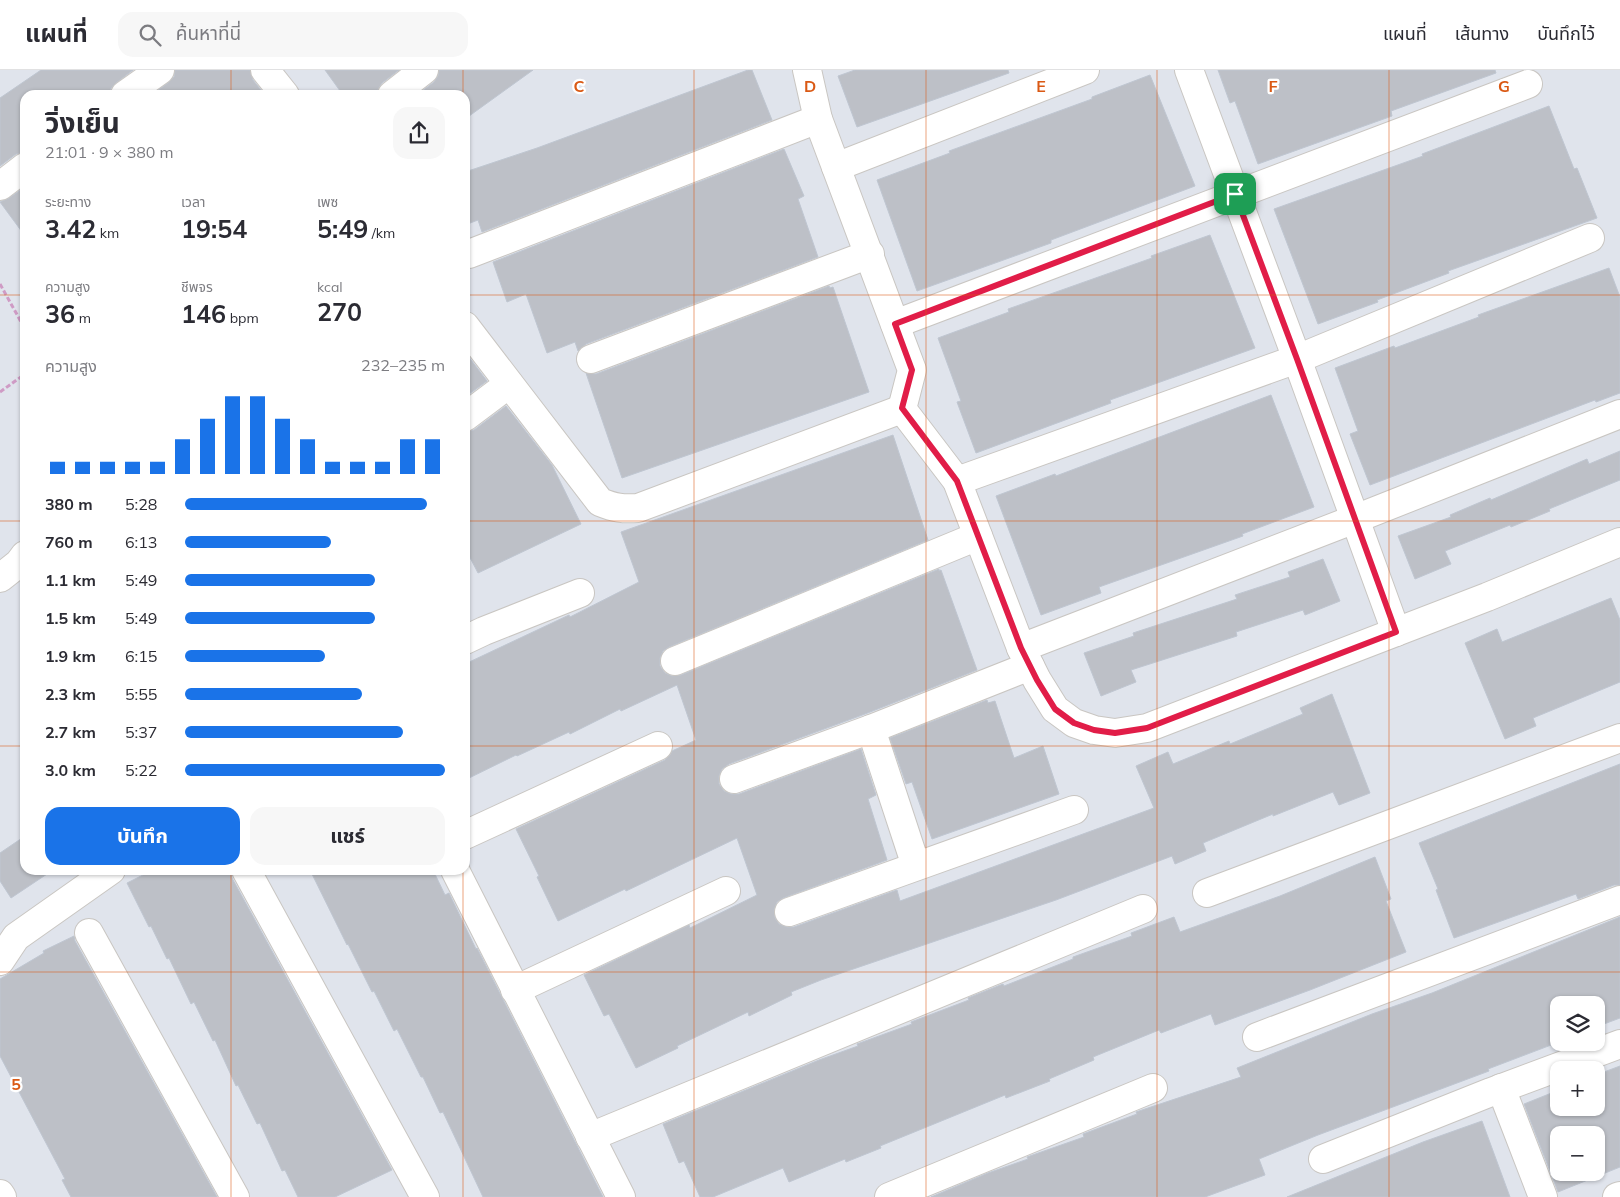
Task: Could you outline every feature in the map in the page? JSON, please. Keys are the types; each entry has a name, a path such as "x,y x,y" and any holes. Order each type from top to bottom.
{"street":[{"path":"132,90 160,70"},
{"path":"265,70 281,90"},
{"path":"398,90 424,70"},
{"path":"807,70 818,119 912,370 902,408"},
{"path":"836,166 1085,70"},
{"path":"1188,70 1297,359 1396,632"},
{"path":"895,324 1528,84"},
{"path":"470,254 818,119"},
{"path":"0,186 20,172"},
{"path":"957,481 1297,359 1590,238"},
{"path":"591,359 870,254"},
{"path":"470,332 600,502 621,509 638,508 902,408"},
{"path":"470,413 510,384"},
{"path":"902,408 957,481 1025,657 1055,709 1074,723 1094,730 1115,733 1147,728 1487,597 1620,542"},
{"path":"734,779 871,729 1025,657 1355,520 1620,414"},
{"path":"675,661 978,536"},
{"path":"470,638 580,593"},
{"path":"871,729 916,866"},
{"path":"1207,893 1620,738"},
{"path":"470,833 658,746"},
{"path":"789,912 1074,810"},
{"path":"0,961 8,936 103,875"},
{"path":"249,875 426,1197"},
{"path":"458,875 621,1197"},
{"path":"515,990 726,890"},
{"path":"1257,1037 1620,900"},
{"path":"590,1137 1144,909"},
{"path":"89,933 235,1197"},
{"path":"1323,1159 1502,1088 1620,1044"},
{"path":"889,1197 1153,1088"},
{"path":"1502,1088 1543,1197"}],"path":[{"path":"0,284 20,320"},
{"path":"0,392 20,378"}],"building":[{"path":"41,70 133,70 116,83 111,90 20,90 20,153 0,166 0,98"},
{"path":"175,70 250,70 253,80 261,90 159,90 174,77"},
{"path":"325,70 399,70 382,83 378,90 339,90"},
{"path":"439,70 533,70 470,115 470,90 424,90 434,82"},
{"path":"748,70 752,70 772,120 482,232 478,220 470,223 470,170 537,148"},
{"path":"855,70 1008,70 1009,73 857,127 838,76"},
{"path":"1218,70 1495,70 1496,73 1391,111 1392,116 1258,164 1235,101 1230,103"},
{"path":"1150,75 1195,186 1051,240 1051,243 917,291 877,180 950,153 949,151 1092,99 1092,97"},
{"path":"1549,106 1574,169 1577,168 1597,218 1448,271 1449,273 1377,300 1378,302 1318,324 1274,209 1423,156 1422,154"},
{"path":"784,149 804,196 798,199 818,257 586,344 578,351 575,342 547,353 526,294 507,302 493,262"},
{"path":"20,190 20,229 0,202"},
{"path":"1210,235 1255,348 1110,400 1111,403 976,453 957,402 961,401 938,338 1009,312 1008,309 1152,258 1151,256"},
{"path":"1609,268 1620,297 1620,393 1596,402 1595,400 1370,485 1350,434 1358,431 1335,368 1394,346 1395,348 1479,317 1478,315"},
{"path":"829,286 830,288 833,287 869,392 622,478 586,373 596,374"},
{"path":"470,359 487,381 470,393"},
{"path":"1271,395 1314,507 1242,534 1243,536 1099,587 1101,593 1041,615 996,496 1055,474 1056,476"},
{"path":"506,406 552,465 581,524 478,573 470,558 470,431 474,430"},
{"path":"893,435 928,540 669,647 663,651 660,658 660,666 665,673 672,676 681,675 939,569 939,571 941,570 977,670 729,764 722,769 719,776 719,784 724,791 731,794 739,794 861,749 876,795 868,799 887,860 783,898 777,902 774,910 775,918 779,924 787,927 794,927 897,890 900,901 1154,808 1136,766 1168,752 1173,764 1229,741 1230,744 1303,714 1300,708 1332,694 1370,793 1339,805 1333,792 1203,843 1206,851 1175,864 1172,856 1056,900 821,980 791,992 792,995 749,1016 748,1012 636,1068 609,1014 604,1016 584,975 689,925 690,928 757,895 737,838 558,921 516,829 665,760 672,751 696,740 677,685 621,711 620,709 570,734 569,732 516,755 470,778 470,662 569,615 570,617 639,582 621,532"},
{"path":"1620,451 1620,480 1511,527 1510,525 1445,551 1451,564 1415,579 1398,536 1451,517 1450,515 1490,498 1491,500 1587,459 1589,464"},
{"path":"1323,559 1340,601 1305,615 1303,610 1236,632 1237,636 1131,670 1136,682 1101,696 1084,653 1134,636 1133,633 1237,599 1235,595 1290,577 1288,572"},
{"path":"1611,598 1620,620 1620,682 1533,718 1536,726 1505,739 1465,643 1497,629 1502,642"},
{"path":"987,700 988,703 995,701 1014,758 1043,746 1059,794 932,839 912,782 906,784 890,738"},
{"path":"1620,764 1620,885 1614,885 1578,899 1576,894 1454,938 1436,890 1438,889 1419,843"},
{"path":"20,839 20,875 46,875 11,898 0,881 0,853"},
{"path":"1375,857 1391,899 1386,901 1406,952 1310,990 1215,1025 1211,1014 1161,1033 1159,1030 1093,1057 1094,1060 1049,1079 1050,1081 1006,1098 1005,1095 880,1146 881,1148 846,1162 845,1159 789,1182 783,1168 713,1197 700,1197 684,1161 679,1163 663,1124 858,1046 857,1044 912,1024 911,1022 969,1000 968,998 1003,984 1004,986 1073,959 1073,957 1132,936 1131,933 1174,917 1180,932 1280,896"},
{"path":"143,875 231,875 392,1170 335,1197 298,1197 285,1170 282,1171 260,1123 257,1124 238,1085 236,1086 215,1040 213,1041 194,1002 191,1004 169,958 167,959 151,926 149,927 127,883"},
{"path":"312,875 435,875 445,895 449,893 603,1197 483,1197 443,1112 440,1113 397,1029 394,1031 374,991 372,992"},
{"path":"1620,917 1620,1018 1605,1024 1605,996 1550,996 1550,1045 1488,1069 1489,1071 1259,1159 1265,1175 1205,1197 931,1197 988,1173 1028,1159 1027,1157 1084,1137 1083,1134 1137,1114 1136,1112 1241,1077 1237,1068 1372,1014 1432,993"},
{"path":"74,936 75,941 217,1197 71,1197 62,1180 65,1179 0,1056 0,979 44,953 43,951"},
{"path":"1620,1066 1620,1167 1605,1173 1605,1126 1550,1126 1550,1171 1524,1104 1550,1094 1550,1116 1605,1116 1605,1072"},
{"path":"1482,1121 1510,1197 1287,1197 1423,1142"},
{"path":"1554,1181 1585,1181 1558,1192"}],"route":[{"path":"1235,194 1396,632 1147,728 1115,733 1094,730 1074,723 1055,709 1037,680 1021,648 957,481 902,408 912,370 895,324 1235,194"}]}
